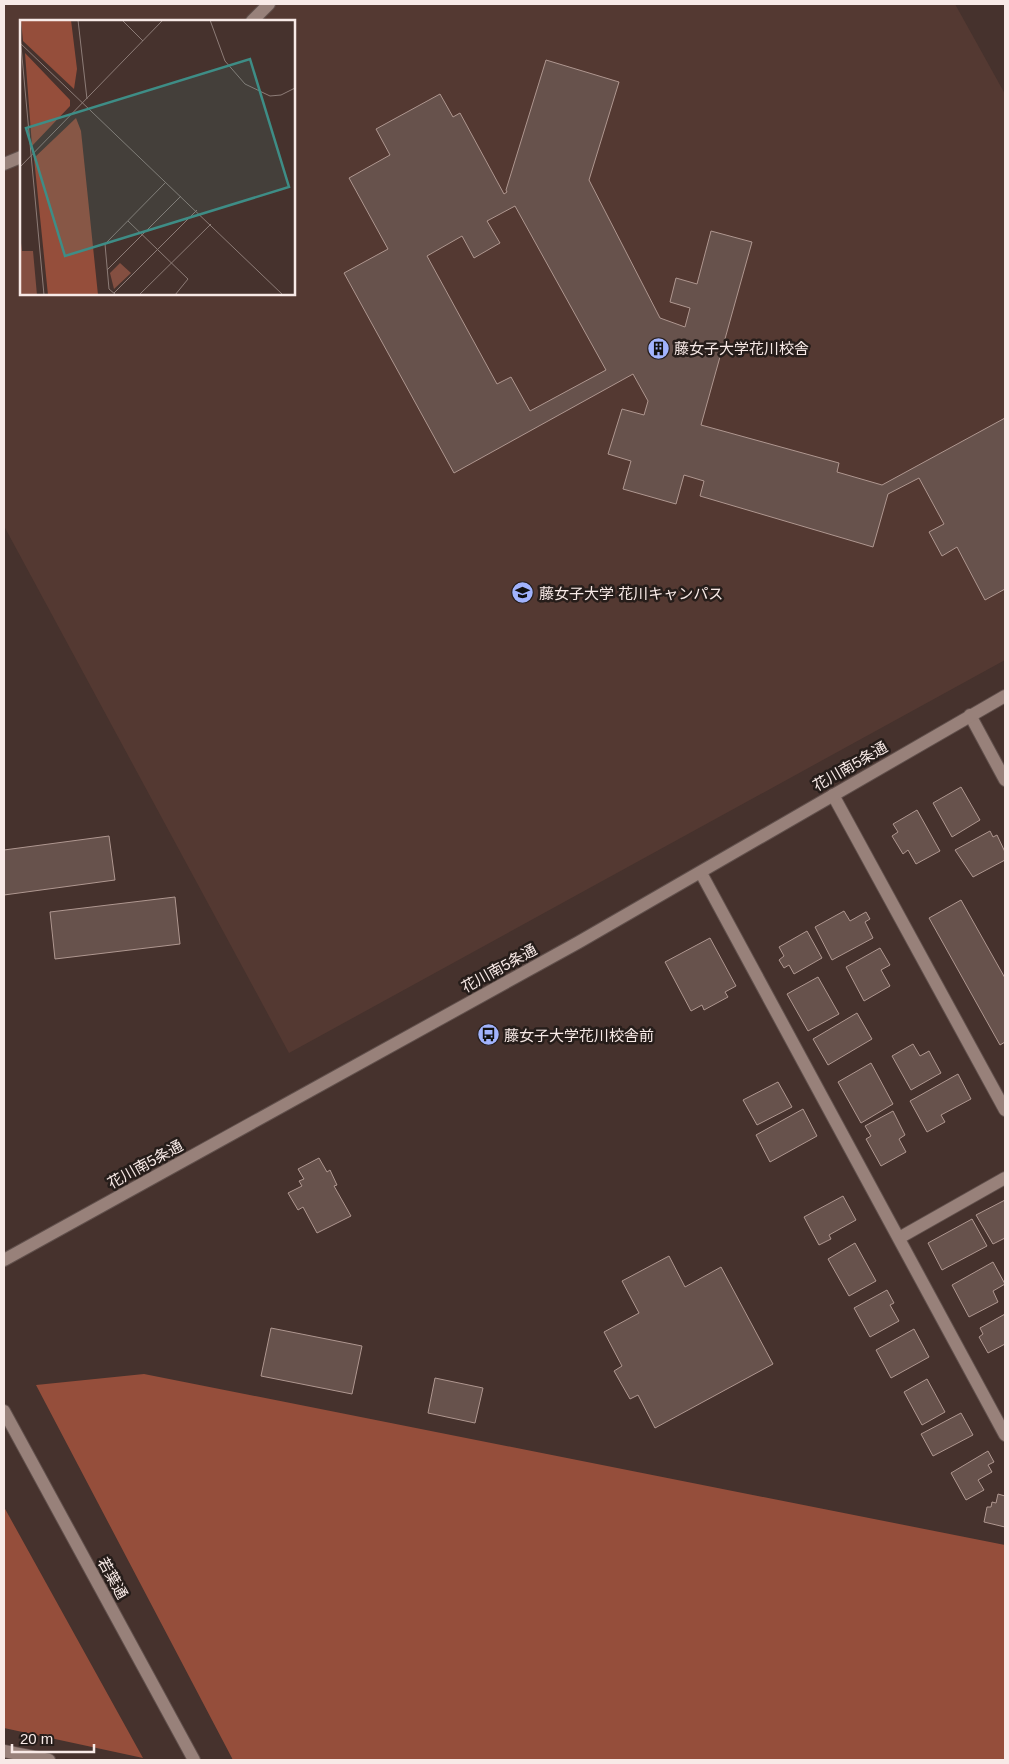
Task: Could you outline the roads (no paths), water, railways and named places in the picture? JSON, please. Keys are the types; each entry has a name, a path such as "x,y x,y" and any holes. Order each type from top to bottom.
{"street":[{"path":"253,20 269,4"},
{"path":"4,164 20,157"},
{"name":"花川南5条通","path":"4,1260 701,872 1005,696"},
{"path":"970,715 1005,780"},
{"path":"832,795 1005,1110"},
{"path":"701,872 1005,1435"},
{"path":"899,1238 1005,1178"},
{"name":"若葉通","path":"4,1411 194,1760"},
{"path":"4,1751 49,1760"}],"place":[{"name":"藤女子大学花川校舎","path":"658,348"},
{"name":"藤女子大学 花川キャンパス","path":"523,593"},
{"name":"藤女子大学花川校舎前","path":"488,1035"}]}
